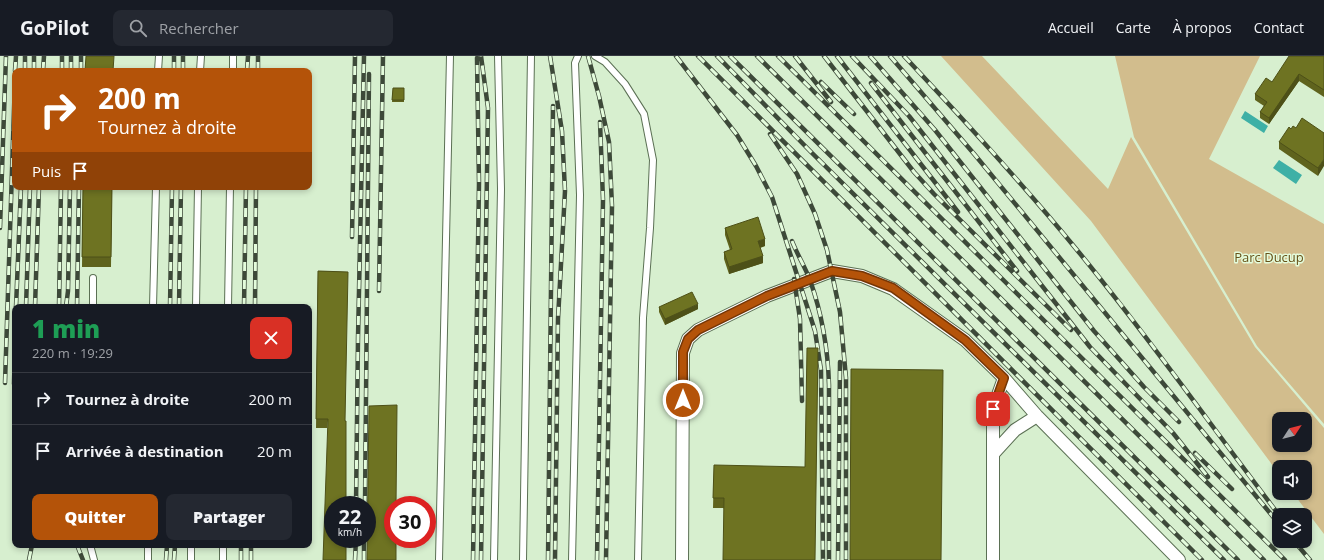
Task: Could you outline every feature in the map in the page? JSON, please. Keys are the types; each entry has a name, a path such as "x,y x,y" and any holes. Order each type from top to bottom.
{"street":[{"path":"682,560 683,352 688,339 698,330 767,296 832,271 862,276 893,288 965,340 1004,378 1037,416 1179,560"},
{"path":"993,560 993,409 1004,378"},
{"path":"993,454 1015,430 1037,416"}],"lane":[{"path":"158,68 159,56"},
{"path":"200,68 201,56"},
{"path":"233,56 233,68"},
{"path":"439,560 450,56"},
{"path":"494,560 501,189 498,56"},
{"path":"523,560 531,56"},
{"path":"572,560 580,195 575,63 578,56"},
{"path":"595,56 605,62 625,84 644,114 653,160 650,228 643,318 638,560"},
{"path":"153,304 156,190"},
{"path":"196,304 198,190"},
{"path":"228,304 230,190"},
{"path":"93,278 93,304"},
{"path":"91,548 94,560"},
{"path":"148,548 148,560"},
{"path":"191,548 191,560"},
{"path":"223,548 223,560"}],"green space":[{"path":"941,56 982,56 1108,189 1131,137 1255,347 1310,412 1272,412 1272,452 1312,452 1312,414 1324,428 1324,534 1312,518 1312,508 1304,508 1298,500 1312,500 1312,460 1272,460 1272,465 1091,221"},
{"name":"Parc Ducup","path":"1115,56 1260,56 1209,159 1324,224 1324,424 1257,346 1134,137"}],"water":[{"path":"1245,111 1268,126 1264,133 1241,118"},
{"path":"1279,160 1302,175 1296,184 1273,168"}],"building":[{"path":"86,56 114,56 113,68 85,68"},
{"path":"1289,56 1324,56 1324,90 1299,74 1269,118 1260,112 1267,102 1255,94 1266,78 1272,82"},
{"path":"393,88 404,88 404,100 392,100"},
{"path":"1302,118 1324,133 1324,159 1318,168 1279,142 1289,127 1291,129 1293,126 1296,128"},
{"path":"83,190 112,190 111,257 82,257"},
{"path":"758,217 765,239 758,241 763,256 729,267 724,252 732,249 725,228"},
{"path":"318,271 348,272 345,421 346,496 325,496 328,419 316,419"},
{"path":"692,292 698,304 665,319 659,307"},
{"path":"807,348 818,348 815,560 723,560 724,498 713,498 714,465 805,467"},
{"path":"851,369 943,370 941,560 850,560"},
{"path":"397,405 396,496 384,496 384,548 396,548 396,560 367,560 367,548 376,548 376,496 368,496 369,406"},
{"path":"324,532 324,548 346,548 346,560 323,560"}],"railway":[{"path":"0,228 6,56"},
{"path":"15,68 16,56"},
{"path":"25,56 25,68"},
{"path":"34,56 34,68"},
{"path":"43,68 44,56"},
{"path":"62,56 62,68"},
{"path":"71,56 71,68"},
{"path":"81,56 81,68"},
{"path":"174,56 174,68"},
{"path":"183,56 183,68"},
{"path":"247,68 248,56"},
{"path":"258,56 258,68"},
{"path":"352,237 355,56"},
{"path":"356,496 364,56"},
{"path":"379,291 383,56"},
{"path":"481,56 488,108 481,560"},
{"path":"550,56 562,131 565,191 558,319 555,560"},
{"path":"588,56 609,142 612,206 606,560"},
{"path":"676,56 737,135 756,166 772,197 815,331 821,370 823,560"},
{"path":"698,56 1202,560"},
{"path":"717,56 812,153 1224,560"},
{"path":"730,56 1238,560"},
{"path":"757,56 1264,560"},
{"path":"778,56 1285,560"},
{"path":"795,56 831,102"},
{"path":"824,56 914,172 934,194 1071,330"},
{"path":"837,56 958,212"},
{"path":"852,56 909,116 1090,347 1173,433 1208,477"},
{"path":"870,56 935,130 1094,331 1144,387 1179,422"},
{"path":"890,56 975,155 1272,516"},
{"path":"904,56 1035,200 1077,250 1154,348 1274,508"},
{"path":"473,560 479,183 477,58"},
{"path":"365,496 369,74"},
{"path":"821,82 854,114"},
{"path":"871,83 1017,271"},
{"path":"548,560 553,106"},
{"path":"597,560 603,200 600,122"},
{"path":"770,134 797,174 815,214 827,250 840,312 846,378 846,560"},
{"path":"5,383 12,171"},
{"path":"16,304 21,190"},
{"path":"26,304 30,190"},
{"path":"35,304 39,190"},
{"path":"59,304 61,190"},
{"path":"66,304 68,291 70,190"},
{"path":"77,304 79,190"},
{"path":"170,304 172,190"},
{"path":"179,304 181,190"},
{"path":"244,304 246,190"},
{"path":"255,304 256,190"},
{"path":"792,241 808,275 824,332 829,385 829,560"},
{"path":"794,279 800,319 802,401"},
{"path":"838,560 840,362"},
{"path":"1195,453 1232,489"},
{"path":"29,560 31,548"},
{"path":"78,548 83,560"},
{"path":"166,560 167,548"},
{"path":"174,560 175,548"},
{"path":"241,548 241,560"},
{"path":"251,548 251,560"},
{"path":"355,560 356,548"},
{"path":"364,548 364,560"},
{"path":"1300,548 1310,560"}],"route":[{"path":"683,400 683,352 688,339 698,330 767,296 832,271 862,276 893,288 965,340 1004,378 993,409"}]}
